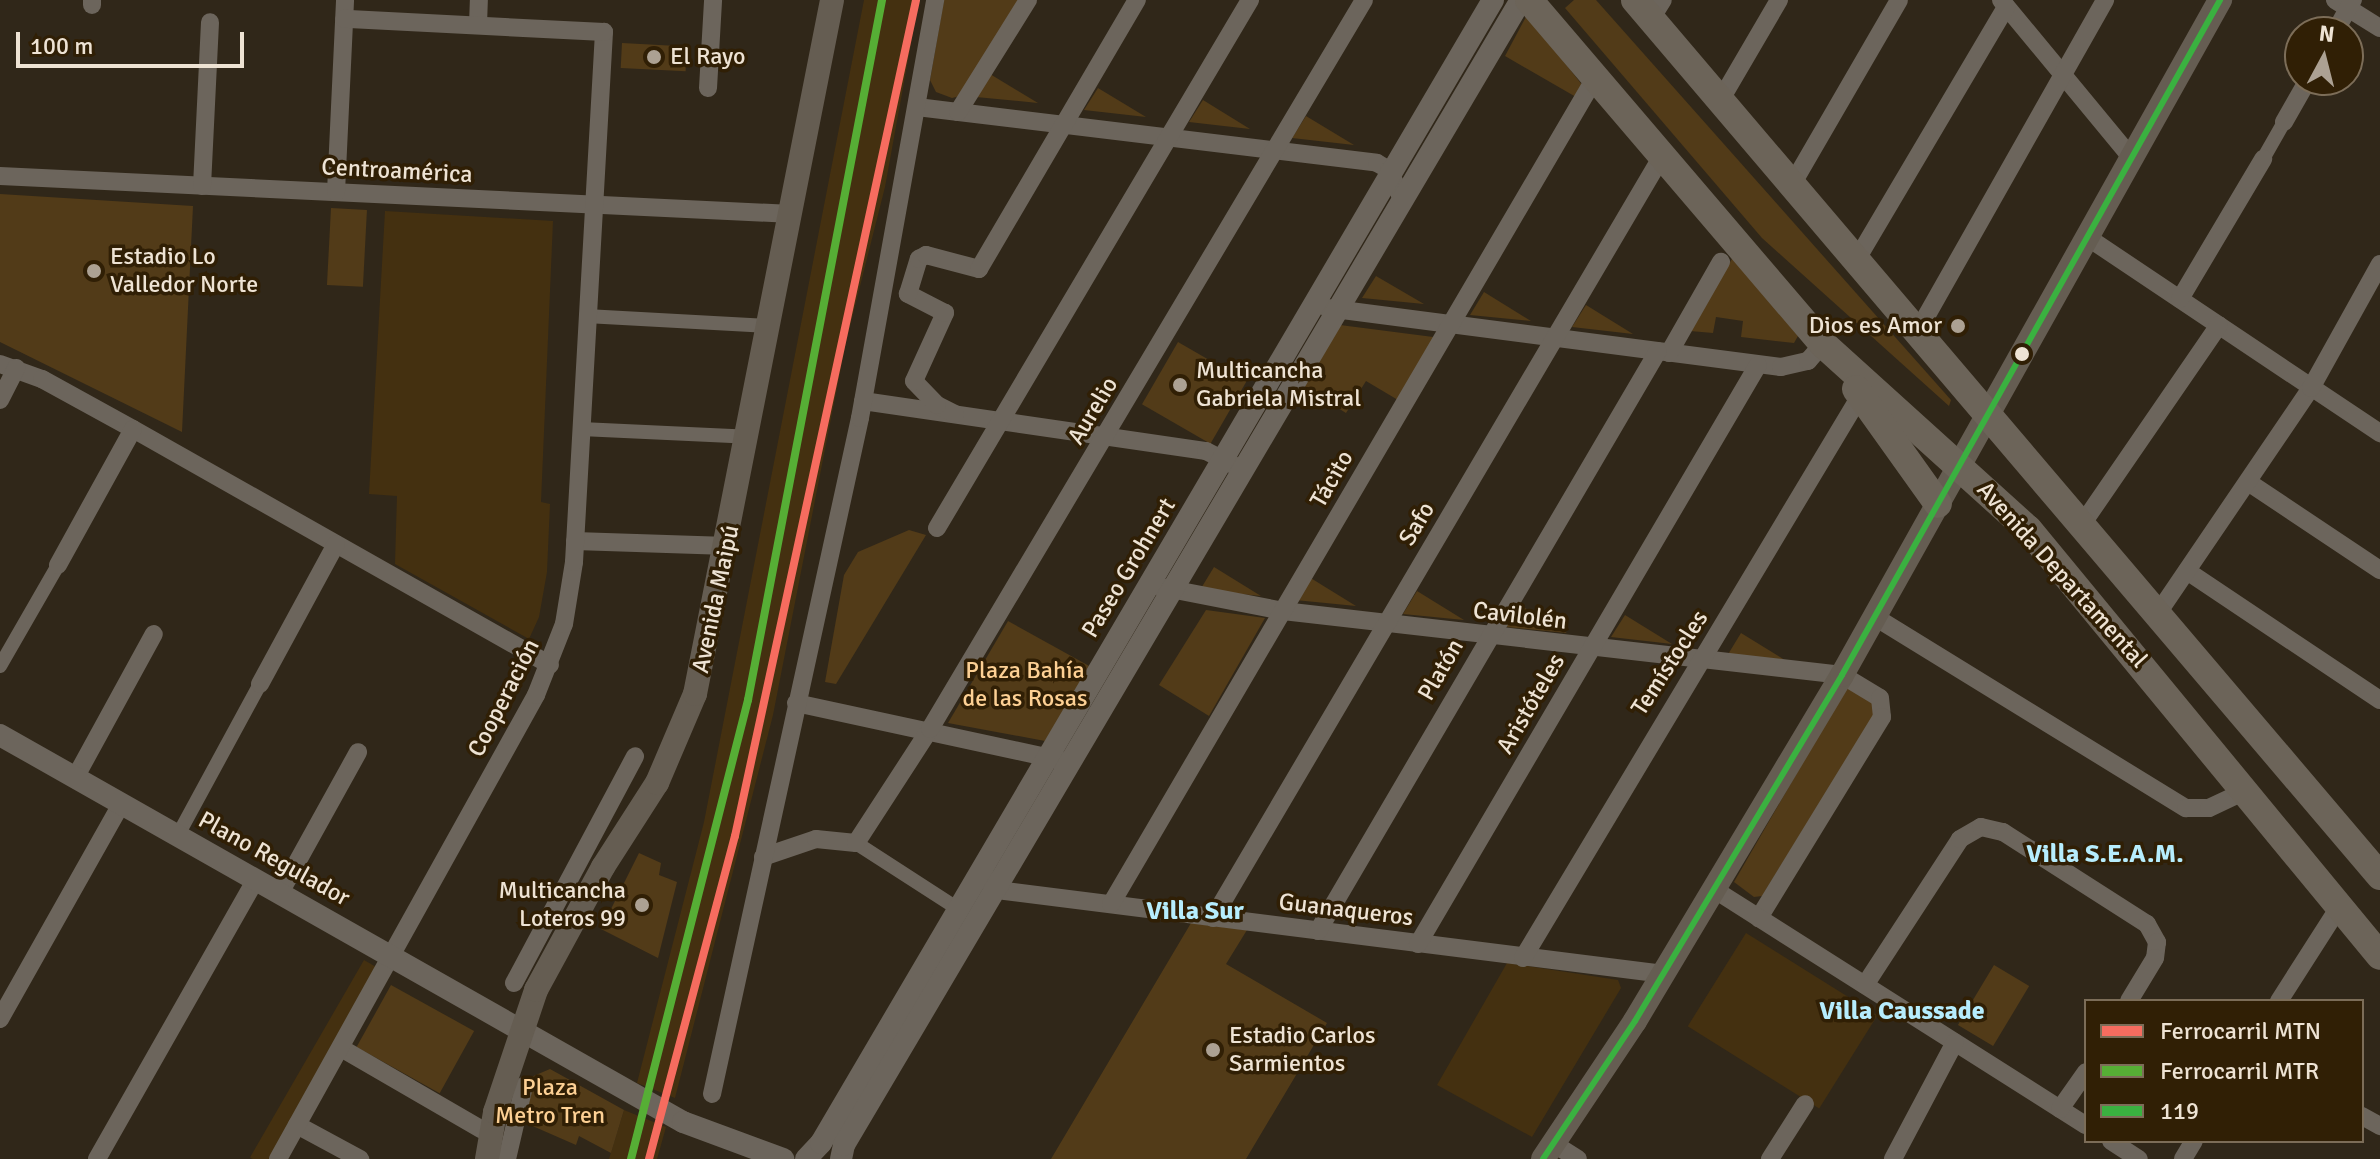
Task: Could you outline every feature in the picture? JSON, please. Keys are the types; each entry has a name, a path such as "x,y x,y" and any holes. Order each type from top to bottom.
{"main road":[{"name":"Avenida Maipú","path":"487,1159 522,1029 573,919 644,807 695,694 728,546 832,0"},
{"name":"Avenida Departamental","path":"1529,0 1832,352 1960,463 2028,529 2247,790 2380,956"},
{"path":"1548,1151 1664,974 1842,675 2220,0"},
{"name":"Avenida Departamental","path":"1649,6 1720,101 1919,329 2380,876"},
{"path":"1832,352 1938,504"}],"street":[{"path":"336,192 344,9 478,25 479,0"},
{"path":"708,88 713,0"},
{"path":"712,1094 863,401 935,0"},
{"path":"958,112 1028,0"},
{"path":"955,414 937,405 914,381 945,313 908,294 919,259 926,255 979,269 1137,0"},
{"path":"937,528 1172,138 1250,0"},
{"name":"Aurelio","path":"856,843 930,729 1364,0"},
{"name":"Paseo Grohnert","path":"1326,307 1389,170 1493,0"},
{"name":"Paseo Grohnert","path":"806,1159 917,1001 1326,307 1402,199 1521,0"},
{"path":"1720,101 1779,0"},
{"path":"1793,183 1899,0"},
{"path":"1919,329 2105,0"},
{"path":"1857,259 2004,3 2131,157"},
{"path":"2345,3 2380,28"},
{"path":"202,186 210,22"},
{"name":"Cooperación","path":"278,1159 550,665 569,603 604,32 478,25"},
{"name":"Tácito","path":"1111,904 1595,78"},
{"path":"2180,299 2299,96"},
{"path":"917,107 1377,163 1389,170 1402,199"},
{"name":"Safo","path":"1213,918 1662,156"},
{"name":"Centroamérica","path":"0,176 792,214"},
{"path":"2087,237 2380,433"},
{"name":"Platón","path":"1318,931 1489,636 1721,262"},
{"path":"2158,613 2311,388 2380,264"},
{"path":"1326,307 1449,326 1758,365 1798,366 1832,352"},
{"path":"586,316 769,326"},
{"path":"2083,523 2219,325"},
{"name":"Aristóteles","path":"1418,944 1758,365"},
{"path":"0,400 8,366 133,429 550,665"},
{"name":"Temístocles","path":"1523,958 1682,685 1702,663 1860,396"},
{"path":"863,401 1206,451 1233,465"},
{"path":"0,666 133,429"},
{"path":"581,429 748,437"},
{"path":"2248,482 2380,570"},
{"path":"575,541 728,546"},
{"path":"178,835 336,544"},
{"path":"2187,571 2380,700"},
{"name":"Cavilolén","path":"1160,587 1283,611 1702,663 1842,675 1880,698 1882,717 1759,918"},
{"path":"1875,617 2186,808 2228,802 2247,790"},
{"path":"75,778 154,634"},
{"path":"796,703 930,729 1059,760"},
{"name":"Plano Regulador","path":"0,735 683,1122 783,1159"},
{"path":"280,893 358,752"},
{"path":"514,983 635,756"},
{"path":"616,792 644,807"},
{"path":"0,1019 121,804"},
{"path":"1865,985 1960,839 1981,827 2003,832 2147,924 2157,942 2155,958 2130,999"},
{"path":"763,857 816,839 856,843 958,909"},
{"path":"97,1159 256,879"},
{"name":"Paseo Grohnert","path":"841,1159 958,909 987,880"},
{"name":"Guanaqueros","path":"987,880 1111,904 1664,974"},
{"path":"1715,890 2084,1124"},
{"path":"2280,999 2339,907"},
{"path":"1893,1159 1955,1042"},
{"path":"341,1048 481,1129"},
{"path":"2060,1109 2084,1075"},
{"path":"507,1159 524,1086"},
{"path":"1770,1159 1805,1104"},
{"path":"297,1125 360,1159"},
{"path":"2114,1143 2139,1159"},
{"path":"1548,1151 1578,1159"}],"shaded area":[{"path":"864,0 919,0 885,187 846,342 773,715 675,1098 637,1083 704,822"},
{"path":"385,211 553,221 541,502 550,504 547,572 539,617 529,639 395,564 397,496 369,494"},
{"path":"1746,933 1877,1015 1819,1108 1688,1026"},
{"path":"364,960 390,975 284,1159 250,1157"},
{"path":"1507,963 1618,980 1621,988 1532,1137 1437,1085"},
{"path":"624,1110 666,1127 657,1159 609,1159"}],"green space":[{"path":"944,0 1019,0 960,96 952,98 936,92 930,80"},
{"path":"1574,0 1596,0 1951,400 1949,406 1762,238 1565,8"},
{"path":"1527,15 1583,86 1576,97 1505,56"},
{"name":"El Rayo","path":"622,43 687,46 686,71 621,68"},
{"path":"990,74 1038,103 976,97"},
{"path":"1098,88 1146,117 1084,110"},
{"path":"1203,100 1250,129 1189,122"},
{"path":"1306,116 1354,145 1292,138"},
{"name":"Estadio Lo Valledor Norte","path":"0,194 193,206 182,432 0,342"},
{"path":"331,208 367,210 363,287 327,285"},
{"path":"1733,257 1798,336 1794,343 1741,337 1743,321 1716,317 1713,333 1690,331"},
{"path":"1376,276 1424,304 1362,298"},
{"path":"1484,292 1531,321 1470,315"},
{"path":"1586,305 1633,334 1572,327"},
{"path":"1340,325 1441,338 1403,403 1366,381 1346,413 1304,387"},
{"name":"Multicancha Gabriela Mistral","path":"1178,342 1246,382 1210,444 1142,404"},
{"path":"909,530 926,535 836,684 825,682 844,575 858,552"},
{"path":"1214,567 1261,596 1200,590"},
{"path":"1309,577 1356,606 1295,600"},
{"path":"1417,591 1464,620 1403,614"},
{"path":"1520,605 1567,633 1506,627"},
{"path":"1206,610 1265,618 1209,716 1159,685"},
{"path":"1625,615 1672,644 1611,637"},
{"name":"Plaza Bahía de las Rosas","path":"1008,621 1091,667 1045,741 948,723"},
{"path":"1741,633 1788,662 1727,656"},
{"path":"1850,681 1884,700 1762,896 1754,897 1734,882"},
{"name":"Multicancha Loteros 99","path":"639,853 661,863 659,875 677,882 658,958 601,929"},
{"name":"Estadio Carlos Sarmientos","path":"1191,923 1247,930 1226,964 1327,1023 1246,1159 1051,1159"},
{"path":"1994,965 2029,986 1993,1046 1958,1025"},
{"path":"391,985 474,1031 440,1093 357,1047"},
{"name":"Plaza Metro Tren","path":"550,1069 624,1110 611,1153 579,1136 576,1145 512,1117 524,1080"}],"rail line":[{"name":"MTR","path":"631,1159 748,700 882,0"},
{"name":"MTN","path":"649,1159 735,836 916,0"}],"transit line":[{"name":"119","path":"1543,1159 1635,1021 1842,675 2220,0"}],"place":[{"name":"El Rayo","path":"654,57"},
{"name":"Estadio Lo Valledor Norte","path":"94,271"},
{"name":"Dios es Amor","path":"1958,326"},
{"name":"Multicancha Gabriela Mistral","path":"1180,385"},
{"name":"Multicancha Loteros 99","path":"642,905"},
{"name":"Estadio Carlos Sarmientos","path":"1213,1050"}],"district":[{"name":"Villa S.E.A.M.","path":"2105,855"},
{"name":"Villa Sur","path":"1195,912"},
{"name":"Villa Caussade","path":"1902,1012"}]}
